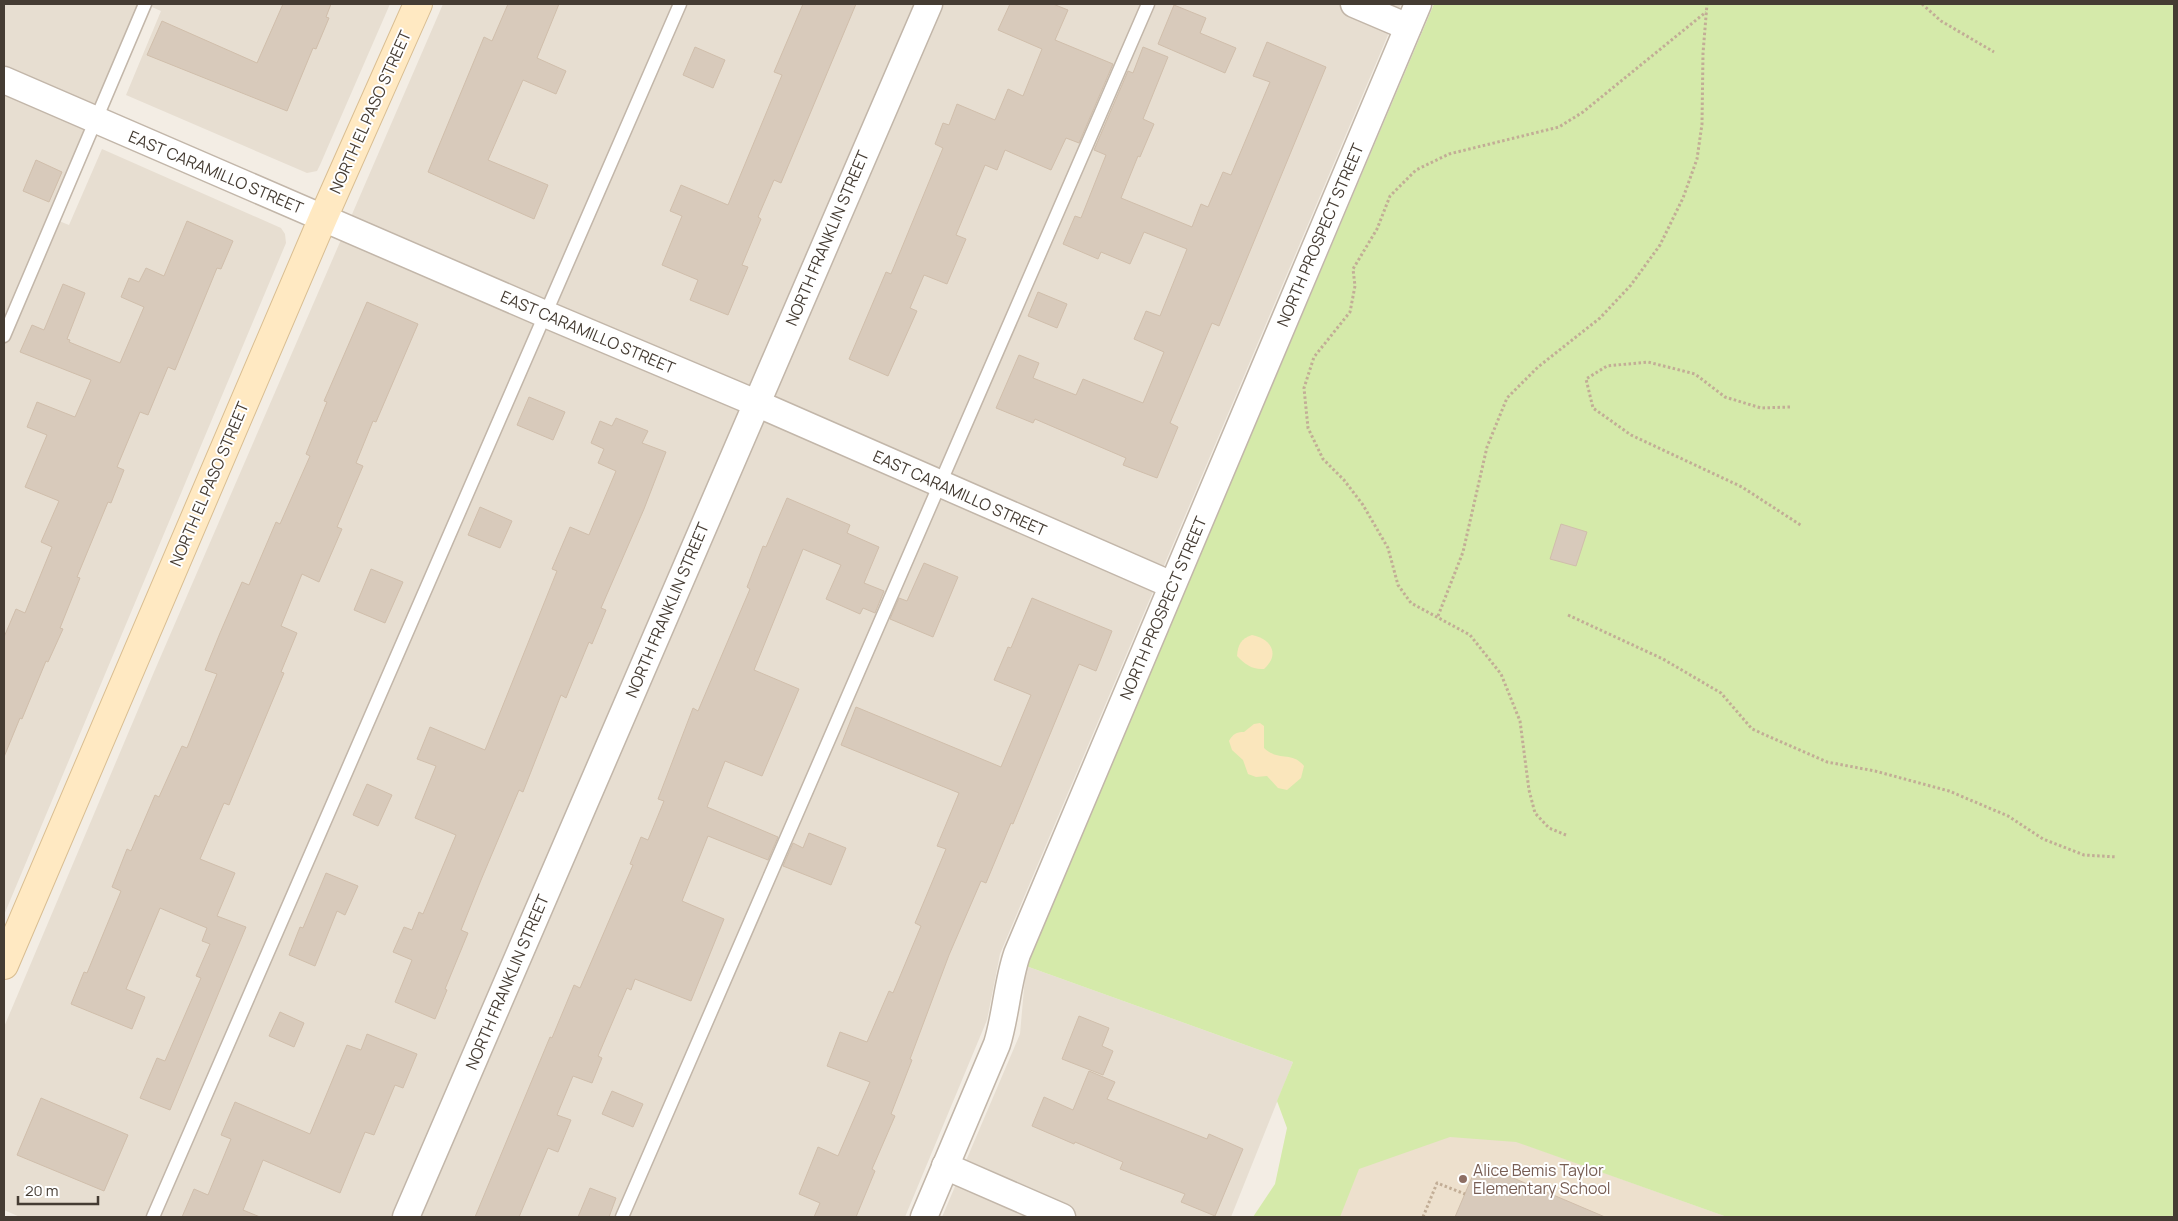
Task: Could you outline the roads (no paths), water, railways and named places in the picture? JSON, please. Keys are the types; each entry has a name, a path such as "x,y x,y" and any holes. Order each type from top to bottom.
{"street":[{"name":"NORTH EL PASO STREET","path":"4,965 323,218 418,4"},
{"name":"NORTH FRANKLIN STREET","path":"406,1217 928,4"},
{"path":"1354,4 1413,16"},
{"name":"NORTH PROSPECT STREET","path":"924,1217 997,1044 1003,1027 1010,976 1017,954 1413,16"},
{"name":"EAST CARAMILLO STREET","path":"4,80 756,403 1172,585"},
{"path":"945,1166 1062,1217"}],"lane":[{"path":"4,336 145,4"},
{"path":"153,1217 680,4"},
{"path":"622,1217 1148,4"}],"place":[{"name":"Alice Bemis Taylor Elementary School","path":"1463,1179"}]}
